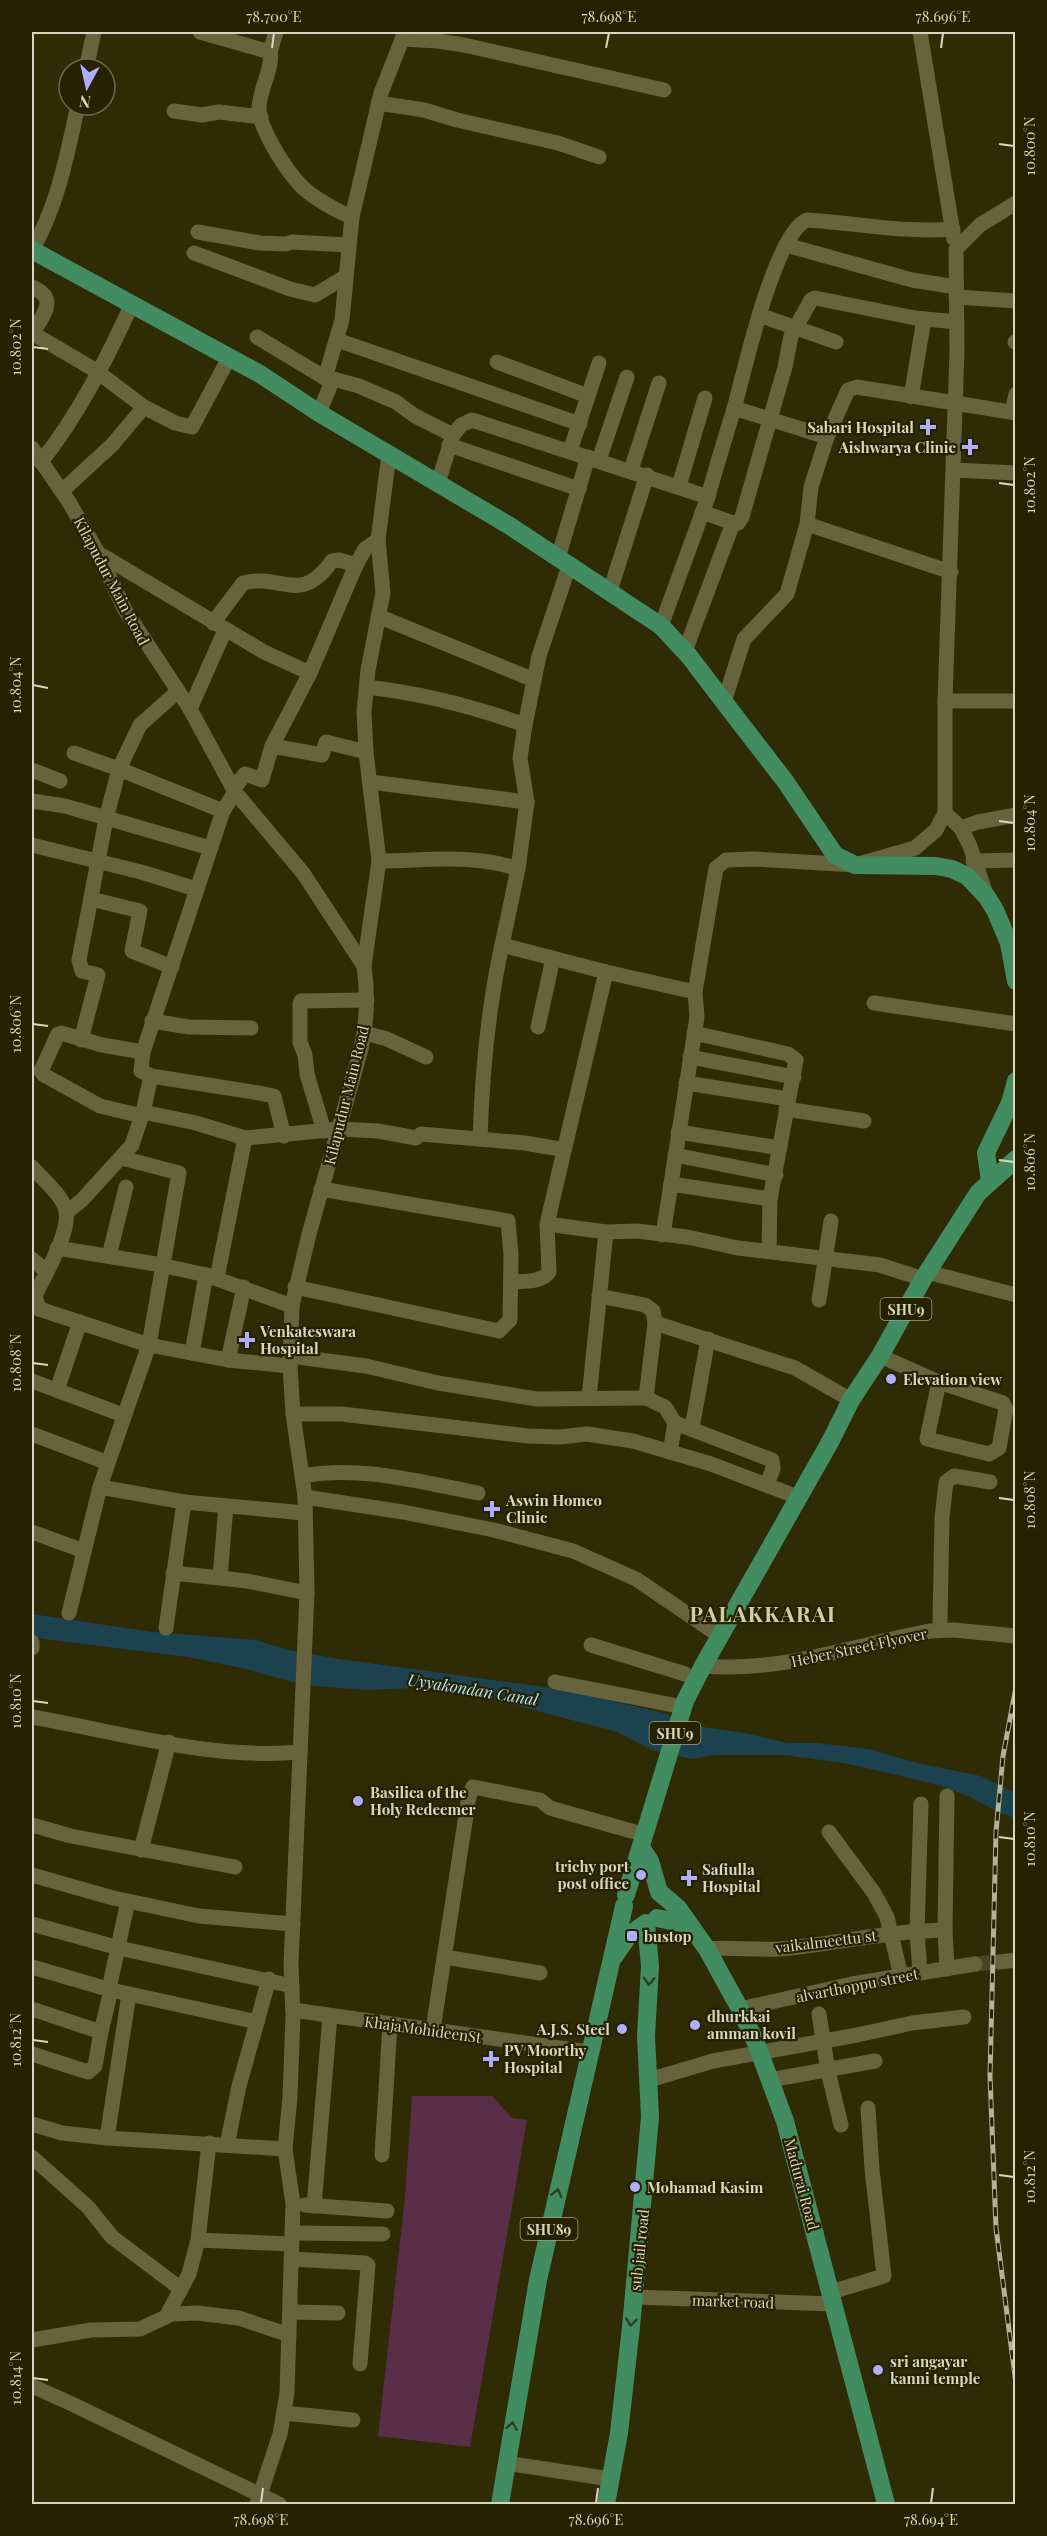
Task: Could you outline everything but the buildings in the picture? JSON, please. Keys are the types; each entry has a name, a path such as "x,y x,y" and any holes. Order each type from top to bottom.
{"main road":[{"path":"32,250 260,374 319,413 438,483 564,562 661,626 685,651 785,782 835,855 855,865 936,866 952,868 967,876 987,897 1008,944 1016,981"},
{"path":"1006,1171 986,1153 1010,1103 1016,1081"},
{"name":"SHU9","path":"625,1901 640,1839 685,1701 703,1666 925,1275 978,1193 1006,1171 1016,1148"},
{"path":"640,1839 650,1861 663,1908 652,1921"},
{"path":"658,1892 648,1885 635,1887 625,1901 626,1912 634,1921 690,1925"},
{"name":"Madurai Road","path":"658,1892 678,1908 707,1949 740,2008 760,2053 785,2121 886,2505"},
{"name":"SHU89","path":"500,2505 538,2280 625,1901"},
{"name":"SHU89","path":"614,1956 629,1935 652,1921"},
{"name":"sub jail road","path":"606,2505 619,2433 650,2117 646,2036 652,1921"}],"street":[{"path":"89,57 94,32"},
{"path":"200,32 270,52"},
{"path":"276,32 259,107 271,142 291,173 307,191 352,217"},
{"path":"663,1234 697,1017 695,992 716,868 726,860 754,859 855,865 915,848 936,830 945,813 945,701 951,572 957,322 956,249 920,32"},
{"path":"319,413 342,320 352,217 378,102 403,35 464,45 664,90"},
{"path":"378,102 424,110 457,120 558,143 599,157"},
{"path":"174,111 202,115 219,112 261,117"},
{"path":"32,250 44,229 59,188 75,117"},
{"path":"956,249 980,225 1016,203"},
{"path":"661,626 708,497 759,315 786,245 800,223 807,220 913,230 952,229"},
{"path":"198,232 260,243 348,245"},
{"path":"786,245 956,292 1016,301"},
{"path":"194,253 290,289 315,295 345,277"},
{"path":"32,287 44,293 48,302 32,334 100,373 144,407 174,423 192,427 229,358"},
{"path":"702,512 733,523 738,523 742,517 795,326 812,300 815,298 869,310 957,322"},
{"path":"41,462 60,438 100,373 132,304"},
{"path":"759,315 836,342"},
{"path":"911,397 924,319"},
{"path":"256,337 329,379 359,386 396,402 451,440 579,489"},
{"path":"338,340 580,424"},
{"path":"497,362 588,396"},
{"path":"570,451 599,363"},
{"path":"480,1139 485,1060 493,992 518,869 527,802 520,758 525,725 579,489 594,459 627,377"},
{"path":"631,471 659,383"},
{"path":"724,702 744,639 787,594 807,524 811,487 826,437 849,390 852,388 1014,412 1016,394"},
{"path":"679,486 705,398"},
{"path":"62,491 112,445 144,407"},
{"path":"734,408 826,437"},
{"path":"438,483 451,440 461,425 472,420 647,475 708,497"},
{"name":"Kilapudur Main Road","path":"32,448 62,491 98,553 125,610 190,709 234,790 303,873 364,966 367,1000 365,1033 340,1129 321,1189 292,1306 290,1361 293,1414 305,1505 307,1593 293,1924 290,2097 285,2149 293,2204 292,2246 287,2393 280,2434 258,2500"},
{"path":"364,966 379,861 366,752 364,712 383,579 378,540 389,455"},
{"path":"954,470 1016,473"},
{"path":"610,591 647,475"},
{"path":"685,651 733,523"},
{"path":"807,524 951,572"},
{"path":"284,1136 274,1096 151,1076 141,1071 143,1052 226,803 245,774 262,780 272,746 309,673 356,565 365,549 378,540"},
{"path":"98,553 264,652 309,673"},
{"path":"190,709 219,626 243,583 297,586 315,579 332,561 339,560 356,565"},
{"path":"378,616 534,680"},
{"path":"366,687 409,692 465,704 525,725"},
{"path":"81,1040 98,975 82,971 79,967 106,819 119,769 140,725 177,692"},
{"path":"945,701 1016,701"},
{"path":"272,746 322,755 326,742 366,752"},
{"path":"74,753 223,811"},
{"path":"32,770 60,781"},
{"path":"370,782 527,802"},
{"path":"32,801 65,806 210,848"},
{"path":"945,813 961,828 970,846 987,897"},
{"path":"961,828 978,822 1016,815"},
{"path":"32,845 99,861 196,889"},
{"path":"379,861 465,858 518,869"},
{"path":"974,861 1016,860"},
{"path":"91,899 140,911 132,951 172,967"},
{"path":"502,945 695,992"},
{"path":"538,1027 553,958"},
{"path":"511,1282 541,1279 549,1272 547,1224 554,1183 564,1151 606,972"},
{"path":"324,1131 300,1042 300,1004 301,1001 312,999 367,1000"},
{"path":"874,1003 1016,1024"},
{"path":"152,1021 189,1026 251,1028"},
{"path":"365,1033 426,1057"},
{"path":"694,1033 793,1056 796,1060 770,1199 769,1251"},
{"path":"143,1052 58,1034 42,1073 100,1106 196,1124 245,1138 340,1129 378,1131 416,1138 421,1134 525,1143 564,1151"},
{"path":"690,1057 794,1077"},
{"path":"67,1212 82,1200 132,1145 151,1076"},
{"path":"686,1083 864,1120"},
{"path":"678,1132 780,1148"},
{"path":"192,1353 245,1138"},
{"path":"675,1155 776,1175"},
{"path":"69,1613 100,1487 149,1345 179,1173 122,1158"},
{"path":"32,1167 59,1198 67,1212 63,1234 35,1296 34,1303 39,1309 149,1345 228,1360 366,1366 427,1381 537,1399 646,1398 665,1407 675,1423 772,1460 773,1469 767,1485"},
{"path":"671,1184 770,1199"},
{"path":"109,1256 126,1186"},
{"path":"295,1287 499,1331 510,1320 511,1255 507,1221 321,1189"},
{"path":"819,1300 831,1221"},
{"path":"547,1224 606,1232 637,1231 663,1234 769,1251 880,1265 1016,1295"},
{"path":"589,1398 606,1232"},
{"path":"57,1248 163,1266 212,1277 292,1306"},
{"path":"32,1259 46,1271"},
{"path":"228,1360 244,1287"},
{"path":"599,1296 645,1305 653,1311 655,1323 646,1398"},
{"path":"57,1390 80,1322"},
{"path":"655,1323 795,1368 852,1400"},
{"path":"692,1428 708,1339"},
{"path":"880,1356 939,1382 1005,1405 999,1449 989,1454 927,1439 939,1382"},
{"path":"32,1381 123,1415"},
{"path":"293,1414 342,1414 528,1436 560,1437 587,1434 633,1441 790,1494"},
{"path":"670,1452 675,1423"},
{"path":"32,1434 108,1463"},
{"path":"302,1476 354,1472 399,1477 477,1492"},
{"path":"940,1622 942,1518 946,1482 954,1476 990,1482"},
{"path":"100,1487 184,1502 226,1506 305,1505 404,1512 494,1530 573,1551 636,1579 714,1632"},
{"path":"166,1628 184,1502"},
{"path":"220,1577 226,1506"},
{"path":"32,1532 84,1551"},
{"path":"173,1573 220,1577 307,1593"},
{"name":"Heber Street Flyover","path":"703,1666 742,1668 790,1662 931,1631 954,1630 1016,1636"},
{"path":"32,1642 32,1648"},
{"path":"591,1645 685,1674"},
{"path":"555,1682 673,1705"},
{"path":"32,1717 232,1753 300,1752"},
{"path":"141,1850 169,1742"},
{"path":"433,2029 469,1796 473,1787 540,1800 550,1808 640,1839"},
{"path":"946,1969 947,1796"},
{"path":"920,1973 917,1931 921,1804"},
{"path":"32,1825 71,1836 235,1867"},
{"path":"830,1832 874,1893 887,1917 901,1976"},
{"path":"32,1875 128,1901 199,1916 293,1924"},
{"path":"32,2054 88,2072 95,2066 128,1901"},
{"path":"32,1924 118,1948 292,1986"},
{"name":"vaikalmeettu st","path":"707,1949 732,1947 787,1949 891,1933 945,1930"},
{"path":"445,1957 540,1973"},
{"path":"999,1962 1016,1960"},
{"name":"alvarthoppu street","path":"740,2008 852,1984 975,1965"},
{"path":"32,1967 129,1994 257,2022"},
{"path":"227,2145 239,2086 268,1979"},
{"path":"107,2138 129,1994"},
{"path":"32,2009 101,2032"},
{"name":"KhajaMohideenSt","path":"293,2010 590,2052"},
{"path":"819,2014 828,2071 841,2126"},
{"path":"314,2206 330,2016"},
{"path":"649,2080 713,2061 912,2023 964,2017"},
{"path":"382,2155 390,2024"},
{"path":"770,2080 874,2061"},
{"name":"market road","path":"634,2298 832,2298 884,2276 872,2169 868,2108"},
{"path":"32,2125 62,2133 107,2138 285,2149"},
{"path":"166,2317 189,2274 198,2240 208,2143"},
{"path":"32,2157 88,2207 112,2237 181,2289"},
{"path":"293,2204 387,2211"},
{"path":"292,2246 383,2234"},
{"path":"198,2240 292,2246 368,2265 360,2364"},
{"path":"290,2312 338,2313"},
{"path":"32,2340 91,2330 140,2329 172,2314 197,2313 238,2318 289,2335"},
{"path":"32,2386 161,2446 258,2500 279,2505"},
{"path":"284,2413 353,2420"},
{"path":"506,2463 611,2479"}],"shaded area":[{"path":"412,2096 492,2096 512,2118 527,2120 470,2447 378,2436 405,2197"}],"water":[{"name":"Uyyakondan Canal","path":"32,1614 153,1632 256,1640 288,1650 339,1659 559,1689 664,1713 696,1726 745,1733 788,1743 817,1743 869,1749 917,1763 981,1776 1015,1793 1015,1818 942,1786 901,1776 844,1763 784,1755 715,1755 692,1759 652,1750 617,1732 477,1695 418,1688 364,1690 303,1685 246,1669 188,1657 44,1639 32,1636"}],"tunnel":[{"path":"975,1964 999,1962"}],"railway":[{"path":"1016,1687 1003,1756 996,1832 990,2076 996,2228 1016,2384"}],"place":[{"name":"Sabari Hospital","path":"928,427"},
{"name":"Aishwarya Clinic","path":"970,447"},
{"name":"Venkateswara Hospital","path":"247,1340"},
{"name":"Elevation view","path":"891,1379"},
{"name":"Aswin Homeo Clinic","path":"492,1509"},
{"name":"Basilica of the Holy Redeemer","path":"358,1801"},
{"name":"trichy port post office","path":"641,1875"},
{"name":"Safiulla Hospital","path":"689,1878"},
{"name":"bustop","path":"632,1936"},
{"name":"dhurkkai amman kovil","path":"695,2025"},
{"name":"A.J.S. Steel","path":"622,2029"},
{"name":"PV Moorthy Hospital","path":"491,2059"},
{"name":"Mohamad Kasim","path":"635,2187"},
{"name":"sri angayar kanni temple","path":"878,2370"}],"district":[{"name":"PALAKKARAI","path":"763,1613"}]}
